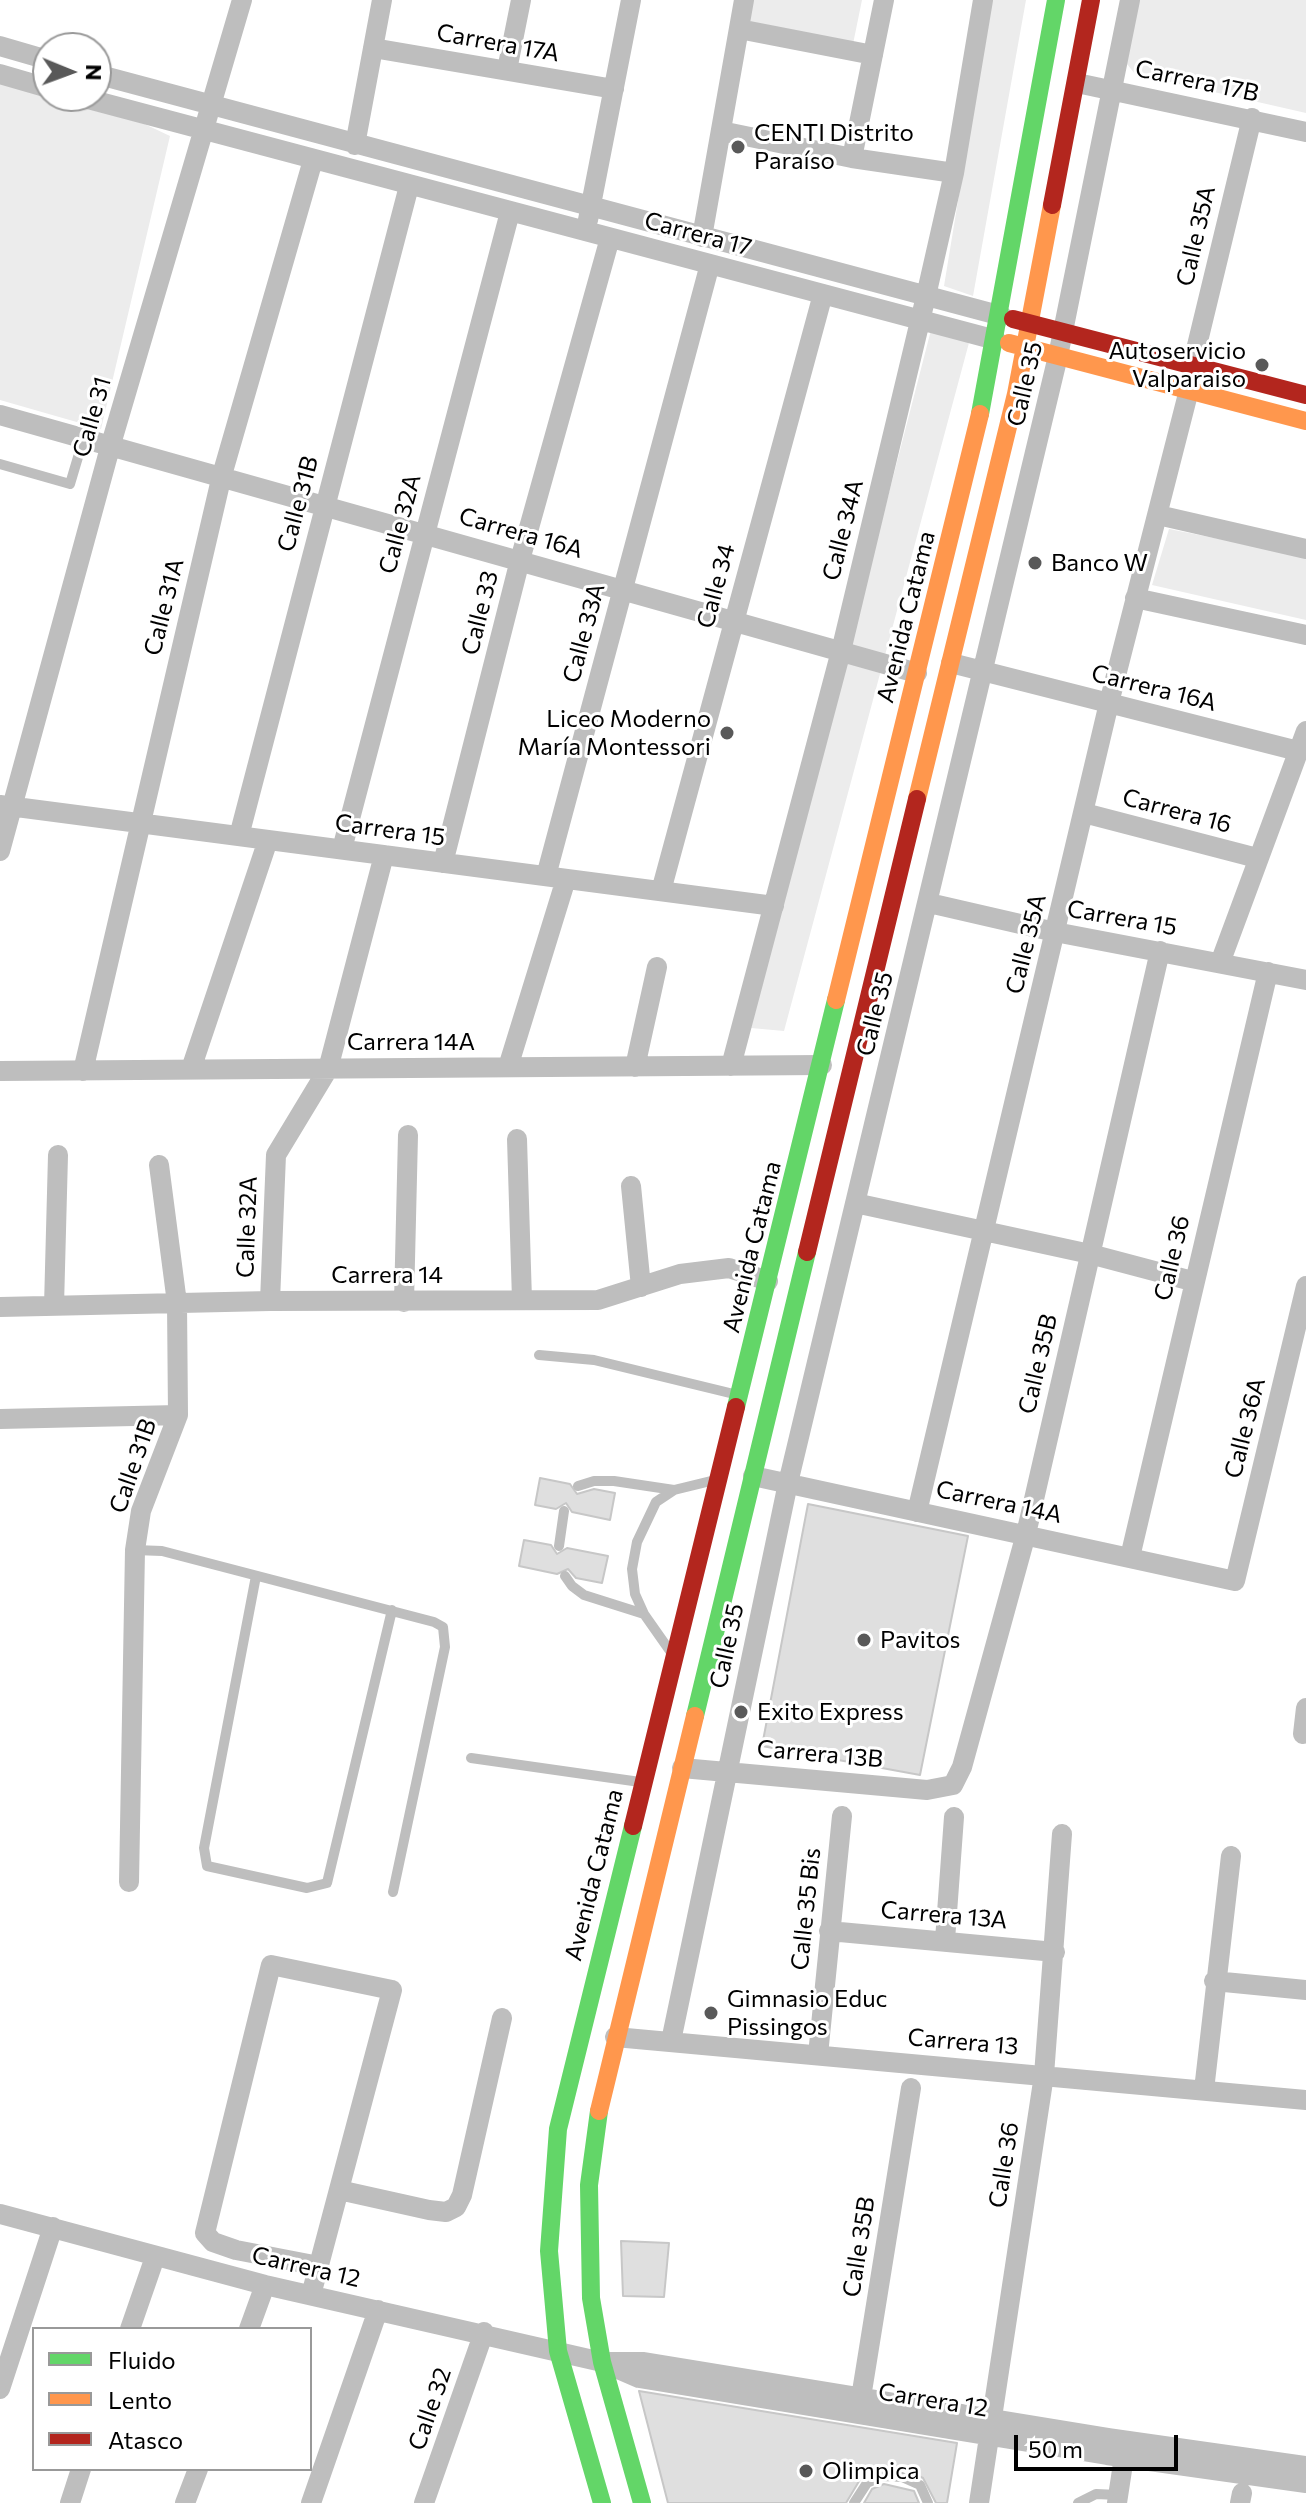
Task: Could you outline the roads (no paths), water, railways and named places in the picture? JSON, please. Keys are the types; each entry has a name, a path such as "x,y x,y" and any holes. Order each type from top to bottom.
{"main road":[{"name":"Avenida Catama","path":"602,2503 558,2351 549,2251 558,2129 822,1065 1002,316 1056,0"},
{"path":"642,2503 602,2362 591,2298 588,2210 595,2135 615,2037 1026,347 1091,0"},
{"name":"Carrera 17","path":"1002,316 1306,395"},
{"name":"Carrera 17","path":"996,340 1306,421"}],"street":[{"name":"Calle 31","path":"0,851 5,806 242,0"},
{"path":"355,145 382,0"},
{"path":"507,70 521,0"},
{"path":"586,232 631,0"},
{"path":"702,237 744,0"},
{"path":"852,158 884,0"},
{"name":"Calle 34A","path":"731,1066 841,651 921,320 954,173 983,0"},
{"name":"Calle 35","path":"671,2041 788,1483 1058,356 1130,0"},
{"path":"739,29 873,55"},
{"path":"0,46 32,55"},
{"name":"Carrera 17A","path":"373,48 614,89"},
{"path":"0,74 32,83"},
{"name":"Carrera 17","path":"112,79 1002,316"},
{"name":"Carrera 17B","path":"1077,83 1306,132"},
{"name":"Carrera 17","path":"112,106 996,340"},
{"name":"Calle 35A","path":"1192,366 1252,118"},
{"path":"721,131 852,158 954,173"},
{"name":"Calle 31A","path":"83,1071 222,475 313,160"},
{"name":"Calle 31B","path":"239,836 409,186"},
{"name":"Calle 32A","path":"342,849 510,212"},
{"name":"Calle 33","path":"443,863 520,560 610,238"},
{"name":"Calle 33A","path":"508,1067 556,877 622,589 710,264"},
{"name":"Calle 34","path":"661,891 823,294"},
{"name":"Calle 35A","path":"917,1512 1109,703 1189,390"},
{"path":"0,415 111,444"},
{"name":"Carrera 16A","path":"111,444 917,673"},
{"path":"1158,515 1306,549"},
{"path":"1135,598 1306,635"},
{"name":"Carrera 16A","path":"951,663 1298,751"},
{"path":"1220,963 1306,731"},
{"name":"Carrera 15","path":"5,806 774,906"},
{"name":"Carrera 16","path":"1084,813 1257,858"},
{"path":"191,1069 268,840"},
{"path":"328,1069 384,855"},
{"name":"Carrera 15","path":"929,903 1055,932 1306,980"},
{"name":"Calle 35B","path":"953,1785 962,1767 1026,1534 1160,951"},
{"path":"635,1067 657,967"},
{"name":"Calle 36","path":"1130,1557 1192,1281 1268,972"},
{"name":"Carrera 14A","path":"0,1071 822,1065"},
{"name":"Calle 32A","path":"270,1301 276,1155 307,1109 328,1069"},
{"path":"404,1302 408,1135"},
{"path":"517,1139 522,1300"},
{"path":"54,1306 58,1155"},
{"name":"Calle 31B","path":"129,1882 135,1550 141,1511 178,1415 177,1303 159,1165"},
{"path":"631,1186 641,1287"},
{"path":"855,1203 982,1229 1192,1281"},
{"name":"Carrera 14","path":"0,1307 270,1301 598,1300 680,1274 729,1268 768,1281"},
{"name":"Calle 36A","path":"1235,1581 1306,1286"},
{"path":"0,1419 178,1415"},
{"name":"Carrera 14A","path":"753,1476 1235,1581"},
{"path":"1303,1734 1306,1708"},
{"name":"Carrera 13B","path":"682,1768 927,1790 953,1785"},
{"name":"Calle 35 Bis","path":"818,2055 842,1816"},
{"path":"945,1940 954,1817"},
{"name":"Calle 36","path":"979,2503 1044,2075 1062,1834"},
{"path":"1204,2090 1214,1981 1231,1856"},
{"name":"Carrera 13A","path":"829,1931 1055,1952"},
{"path":"311,2295 319,2266 392,1990 271,1965 205,2233 213,2242 236,2250 319,2266"},
{"path":"1214,1981 1306,1990"},
{"path":"339,2190 429,2210 446,2212 456,2207 462,2195 502,2018"},
{"name":"Carrera 13","path":"615,2037 1306,2100"},
{"name":"Calle 35B","path":"860,2406 911,2088"},
{"name":"Carrera 12","path":"0,2214 265,2285 484,2332 602,2362 639,2378 860,2406 1306,2483"},
{"path":"0,2389 53,2227"},
{"path":"131,2327 155,2257"},
{"path":"250,2327 265,2285"},
{"path":"311,2503 378,2310"},
{"name":"Calle 32","path":"424,2503 484,2332"},
{"path":"1113,2450 1117,2499"},
{"name":"Carrera 12","path":"1113,2450 1306,2466"},
{"path":"70,2503 80,2471"},
{"path":"185,2503 197,2471"}],"lane":[{"path":"0,464 70,484 84,437"},
{"path":"539,1355 594,1360 739,1396"},
{"path":"675,1658 644,1614 635,1594 632,1569 637,1542 656,1502 674,1490 717,1480"},
{"path":"578,1486 594,1481 614,1481 674,1490"},
{"path":"559,1546 564,1511"},
{"path":"135,1550 162,1551 392,1610 443,1627 446,1636 393,1892"},
{"path":"256,1576 204,1848 207,1866 307,1888 327,1883 392,1610"},
{"path":"565,1576 584,1595 644,1614"},
{"path":"471,1758 642,1782"},
{"path":"854,2503 867,2483 883,2476 902,2477 920,2485 928,2503"},
{"path":"1078,2503 1096,2494 1117,2499"}],"place":[{"name":"CENTI Distrito Paraíso","path":"738,147"},
{"name":"Autoservicio Valparaiso","path":"1262,365"},
{"name":"Banco W","path":"1035,563"},
{"name":"Liceo Moderno María Montessori","path":"727,733"},
{"name":"Pavitos","path":"864,1640"},
{"name":"Exito Express","path":"741,1712"},
{"name":"Gimnasio Educ Pissingos","path":"711,2013"},
{"name":"Olimpica","path":"806,2471"}]}
